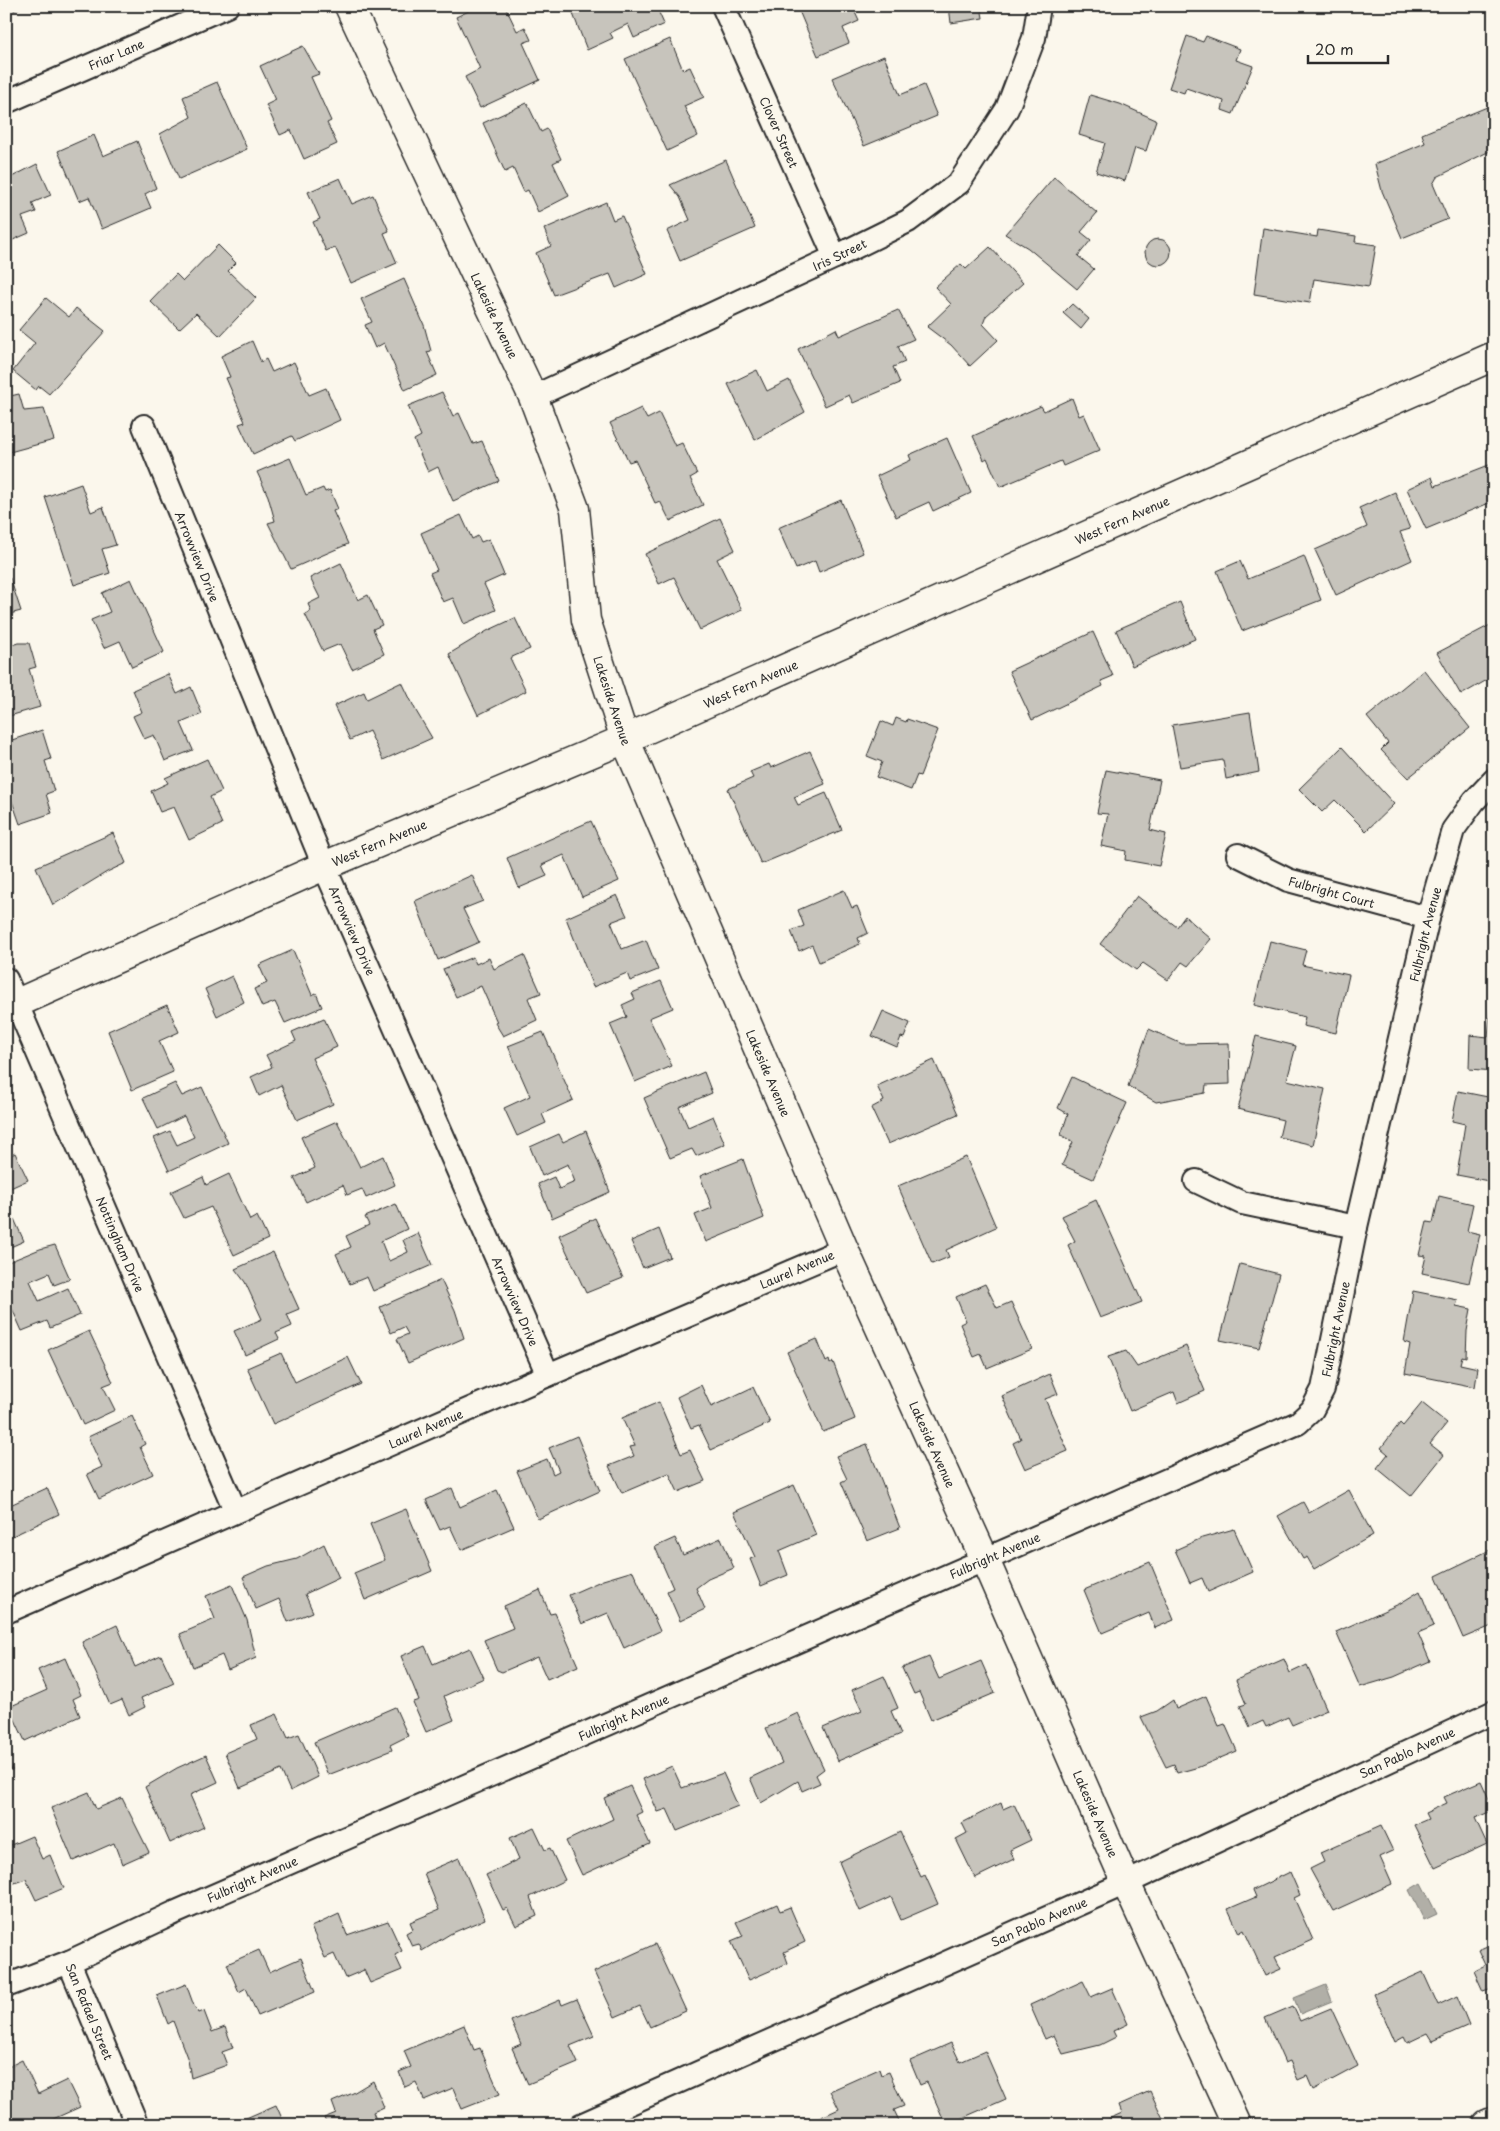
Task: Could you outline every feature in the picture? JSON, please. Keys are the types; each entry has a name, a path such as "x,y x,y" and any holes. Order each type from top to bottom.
{"street":[{"name":"Friar Lane","path":"6,102 227,6"},
{"name":"Lakeside Avenue","path":"349,6 532,397 576,509 586,620 625,739 844,1249 985,1560 1126,1883 1237,2125"},
{"name":"Clover Street","path":"723,6 835,257"},
{"name":"Iris Street","path":"532,397 835,257 908,221 959,183 1006,109 1034,38 1039,6"},
{"name":"West Fern Avenue","path":"12,1006 324,866 625,739 1494,356"},
{"name":"Arrowview Drive","path":"144,426 324,866 548,1375"},
{"name":"Fulbright Avenue","path":"69,1962 192,1905 1298,1423 1312,1410 1323,1389 1356,1227 1428,918 1453,830 1474,801 1494,780"},
{"name":"Fulbright Court","path":"1238,855 1288,880 1428,918"},
{"name":"Nottingham Drive","path":"6,978 12,1006 235,1510"},
{"path":"1196,1181 1242,1203 1356,1227"},
{"name":"Laurel Avenue","path":"6,1612 235,1510 844,1249"},
{"name":"San Pablo Avenue","path":"581,2125 1126,1883 1494,1712"},
{"name":"San Rafael Street","path":"6,1986 69,1962 136,2125"},
{"path":"1487,2125 1494,2122"}],"shaded area":[{"path":"1421,1883 1437,1914 1424,1920 1409,1890"},
{"path":"1326,1985 1332,2001 1300,2014 1294,1998"}],"building":[{"path":"6,6 24,6 6,14"},
{"path":"479,6 505,6 517,31 525,27 531,40 523,43 540,80 480,108 465,77 480,69 456,17"},
{"path":"570,6 656,6 664,24 634,38 628,24 610,33 613,38 587,50"},
{"path":"797,6 852,6 859,21 843,28 849,43 818,56"},
{"path":"949,6 981,6 983,18 951,23"},
{"path":"1187,36 1203,42 1206,36 1240,49 1236,60 1253,66 1233,114 1222,110 1224,101 1186,88 1184,93 1169,88"},
{"path":"670,39 683,70 690,67 704,97 684,106 698,136 667,151 625,59"},
{"path":"303,46 319,74 311,77 331,121 327,123 337,144 304,159 291,130 280,135 266,105 276,100 260,66"},
{"path":"884,56 900,95 924,85 937,116 864,146 832,78"},
{"path":"217,82 247,149 179,179 160,134 191,117 183,97"},
{"path":"1090,95 1120,104 1156,120 1146,151 1135,148 1125,181 1096,172 1105,143 1079,135"},
{"path":"527,103 541,132 547,129 561,159 553,163 569,196 538,212 528,190 524,192 513,168 505,172 483,123"},
{"path":"1487,107 1494,121 1494,149 1437,177 1433,184 1448,219 1402,238 1382,191 1375,164 1425,143 1422,134"},
{"path":"94,135 103,156 137,141 156,188 145,194 151,208 102,229 89,197 79,201 58,151"},
{"path":"726,160 755,228 680,261 667,231 690,220 680,197 670,185"},
{"path":"37,164 51,195 32,203 36,212 22,217 29,233 6,243 6,180"},
{"path":"1054,177 1097,213 1081,232 1091,240 1078,256 1094,269 1077,289 1028,248 1005,234"},
{"path":"340,178 352,204 373,195 389,231 384,233 397,263 351,283 335,247 326,251 313,222 320,219 308,192"},
{"path":"606,202 613,220 622,216 647,274 616,288 610,274 554,295 536,253 551,246 544,229"},
{"path":"1263,228 1317,237 1318,230 1356,236 1355,242 1376,245 1369,287 1314,279 1310,303 1254,294"},
{"path":"1158,239 1167,243 1171,252 1167,261 1158,265 1149,261 1145,252 1149,243"},
{"path":"218,245 236,263 228,271 256,298 220,336 196,313 179,329 150,301 176,274 183,281"},
{"path":"990,247 1023,283 986,316 983,324 998,340 970,366 951,345 927,327 951,304 935,287 961,264 966,269"},
{"path":"404,279 424,325 431,351 427,352 437,375 405,390 384,343 375,348 365,325 372,322 361,299"},
{"path":"46,298 69,317 76,308 105,331 49,394 39,386 36,390 13,371 35,343 19,330"},
{"path":"1072,304 1089,319 1081,329 1063,313"},
{"path":"898,310 914,339 898,346 905,362 893,367 900,383 853,403 849,395 825,406 798,349 836,329 839,336"},
{"path":"252,341 261,362 266,359 272,372 294,362 309,395 326,388 340,420 295,441 292,436 253,454 239,424 245,422 226,378 230,377 221,356"},
{"path":"757,370 767,391 789,380 805,412 755,440 728,384"},
{"path":"442,392 453,416 459,413 473,444 482,441 499,481 453,501 438,467 428,472 414,440 421,436 408,406"},
{"path":"19,394 24,411 44,409 54,440 6,453 6,397"},
{"path":"1072,398 1079,416 1084,414 1100,450 1063,466 1061,461 1000,487 987,458 984,460 973,436 1041,406 1044,411"},
{"path":"641,408 647,419 659,413 675,446 682,443 697,474 690,478 703,505 670,521 660,501 655,503 635,460 629,462 610,423"},
{"path":"947,438 971,493 933,511 929,502 896,517 877,476 911,460 909,455"},
{"path":"290,458 306,495 323,488 325,492 330,490 338,509 333,511 348,544 291,569 268,523 275,521 268,496 257,472"},
{"path":"1494,463 1494,501 1426,529 1407,489 1432,477 1435,486"},
{"path":"81,484 91,512 103,507 116,545 102,549 110,573 74,585 45,497"},
{"path":"1395,492 1410,529 1400,532 1412,560 1336,595 1315,550 1367,527 1359,508"},
{"path":"841,500 863,553 819,572 815,561 796,569 778,528"},
{"path":"461,515 472,539 478,536 481,542 489,539 504,575 484,584 496,610 464,624 453,598 443,602 430,573 437,570 421,533"},
{"path":"720,518 735,550 717,559 742,610 700,630 674,577 659,584 645,554"},
{"path":"1304,556 1321,600 1242,631 1217,571 1240,561 1248,579"},
{"path":"341,563 358,600 368,595 382,625 373,629 384,654 352,669 340,644 323,651 305,614 311,611 308,604 320,598 310,578"},
{"path":"10,578 21,611 6,615 6,579"},
{"path":"131,579 164,652 132,667 120,641 104,648 91,620 110,612 102,593"},
{"path":"1180,602 1195,639 1132,666 1116,630"},
{"path":"515,618 530,649 510,658 526,691 478,715 449,654 487,631"},
{"path":"1494,623 1494,676 1461,695 1437,653"},
{"path":"1093,632 1113,676 1101,681 1103,686 1032,720 1009,671"},
{"path":"29,643 36,667 29,669 40,707 6,717 6,646"},
{"path":"1424,670 1470,728 1408,778 1381,750 1388,743 1367,717"},
{"path":"168,674 177,694 191,687 202,714 181,723 193,750 165,761 154,735 144,739 133,716 142,712 133,690"},
{"path":"402,682 432,738 383,760 369,731 350,740 334,706 364,692 367,699"},
{"path":"1250,712 1259,772 1226,779 1223,760 1180,767 1172,725"},
{"path":"896,718 906,722 907,719 938,730 920,776 917,775 911,790 876,777 882,762 867,756 881,721 893,726"},
{"path":"42,730 51,759 45,761 54,791 46,794 52,813 20,824 6,784 6,742"},
{"path":"1342,747 1394,804 1366,831 1335,800 1322,812 1299,789"},
{"path":"810,751 825,784 794,797 798,805 826,793 842,830 761,864 728,789 753,778 750,772 769,764 771,768"},
{"path":"207,759 222,791 210,797 222,824 189,840 174,807 160,812 151,791 168,783 165,778"},
{"path":"1106,770 1160,780 1150,830 1166,834 1159,866 1125,860 1126,851 1101,846 1108,814 1097,813"},
{"path":"591,821 619,881 582,897 564,855 542,865 547,876 519,888 507,858"},
{"path":"113,833 126,863 107,872 53,905 36,867"},
{"path":"472,875 483,901 463,909 479,942 438,960 415,901"},
{"path":"844,890 852,908 857,906 868,933 858,938 860,944 819,962 812,945 799,951 791,931 804,926 798,910"},
{"path":"617,895 627,916 611,922 622,949 646,940 658,970 630,981 627,973 593,987 566,918"},
{"path":"1137,896 1177,927 1185,916 1211,939 1188,966 1182,962 1168,980 1143,963 1136,970 1100,944"},
{"path":"1270,941 1306,950 1302,965 1349,975 1336,1033 1303,1026 1305,1017 1254,1005"},
{"path":"293,950 312,995 316,993 322,1007 285,1023 275,1002 262,1007 254,989 267,983 259,965"},
{"path":"524,955 541,993 528,998 537,1020 503,1036 495,1023 497,1022 481,986 456,997 443,969 473,957 476,964 489,958 494,969"},
{"path":"232,976 244,1002 217,1016 205,989"},
{"path":"661,981 673,1008 649,1018 672,1066 635,1082 610,1024 627,1017 622,1005 635,999 632,993"},
{"path":"1492,993 1494,993 1494,1071 1469,1069 1470,1035 1488,1037"},
{"path":"167,1005 179,1032 159,1041 173,1072 132,1090 108,1031"},
{"path":"883,1011 910,1023 904,1038 901,1037 897,1047 872,1036"},
{"path":"324,1018 337,1047 312,1058 333,1104 297,1120 281,1085 259,1096 251,1077 272,1067 266,1055 296,1041 292,1032"},
{"path":"1149,1029 1182,1044 1229,1043 1230,1084 1206,1085 1205,1093 1156,1102 1128,1086"},
{"path":"543,1032 573,1100 542,1114 546,1123 517,1136 504,1108 530,1096 508,1046"},
{"path":"1256,1036 1296,1046 1287,1080 1325,1089 1313,1145 1279,1137 1283,1120 1238,1109"},
{"path":"934,1060 958,1114 888,1144 871,1108 884,1101 877,1086"},
{"path":"704,1072 712,1093 679,1107 688,1127 713,1116 725,1144 696,1156 692,1149 670,1158 644,1098"},
{"path":"1072,1077 1127,1103 1093,1179 1062,1165 1073,1142 1061,1135 1068,1114 1058,1108"},
{"path":"175,1083 182,1096 202,1087 228,1143 169,1171 154,1138 170,1131 177,1145 194,1137 184,1116 158,1129 143,1098"},
{"path":"1458,1091 1493,1098 1494,1182 1457,1175 1465,1124 1452,1121"},
{"path":"337,1121 360,1167 383,1156 395,1185 366,1198 362,1189 347,1195 343,1185 306,1202 294,1178 315,1168 301,1137"},
{"path":"586,1131 610,1192 552,1218 538,1184 554,1177 559,1189 575,1182 568,1164 542,1176 530,1147 559,1134 563,1142"},
{"path":"15,1153 28,1180 6,1190 6,1158"},
{"path":"966,1157 996,1227 946,1250 949,1257 932,1264 898,1186"},
{"path":"743,1159 764,1218 706,1242 695,1215 712,1208 700,1176"},
{"path":"229,1174 250,1220 257,1216 268,1239 234,1255 211,1207 184,1218 171,1192 203,1177 206,1185"},
{"path":"1439,1196 1473,1204 1467,1231 1480,1234 1469,1283 1422,1273 1426,1256 1419,1255 1427,1222 1433,1223"},
{"path":"1096,1200 1142,1302 1100,1318 1068,1245 1075,1241 1062,1216"},
{"path":"6,1201 24,1241 6,1249"},
{"path":"396,1204 407,1229 381,1241 389,1261 408,1252 403,1240 418,1233 432,1265 373,1291 367,1277 350,1284 336,1254 351,1247 346,1236 369,1225 365,1217"},
{"path":"595,1218 623,1278 586,1293 559,1235"},
{"path":"659,1229 670,1257 643,1268 631,1241"},
{"path":"55,1245 70,1279 54,1285 49,1273 30,1281 39,1301 68,1288 80,1315 50,1328 47,1321 22,1331 6,1295 6,1263"},
{"path":"273,1252 299,1309 287,1314 292,1326 276,1333 279,1339 245,1355 234,1331 262,1319 245,1282 235,1269"},
{"path":"1240,1264 1279,1274 1259,1348 1220,1340"},
{"path":"441,1280 455,1310 464,1338 408,1363 397,1339 408,1334 404,1327 391,1333 380,1307"},
{"path":"985,1284 997,1308 1011,1302 1032,1349 987,1368 981,1354 974,1357 960,1324 966,1321 956,1297"},
{"path":"1413,1291 1458,1300 1456,1306 1471,1309 1467,1331 1466,1357 1462,1356 1460,1364 1478,1368 1475,1387 1405,1373 1410,1344 1404,1342"},
{"path":"89,1331 113,1382 103,1386 115,1410 83,1425 48,1350"},
{"path":"817,1339 826,1362 829,1360 830,1364 833,1362 855,1419 823,1432 787,1352"},
{"path":"1186,1346 1205,1391 1178,1403 1174,1392 1130,1411 1108,1357 1126,1351 1137,1367"},
{"path":"281,1353 295,1382 348,1357 361,1384 273,1424 247,1368"},
{"path":"1050,1374 1058,1394 1045,1399 1068,1451 1025,1469 1013,1443 1021,1439 1002,1396"},
{"path":"701,1385 711,1407 753,1387 770,1423 711,1450 699,1425 691,1428 677,1397"},
{"path":"659,1402 681,1454 690,1450 705,1481 678,1492 669,1473 622,1493 609,1466 634,1456 630,1447 635,1446 622,1418"},
{"path":"1422,1403 1447,1423 1430,1444 1444,1455 1411,1496 1377,1468 1388,1454 1381,1448 1400,1423 1403,1426"},
{"path":"6,1404 12,1417 6,1419"},
{"path":"132,1416 145,1444 140,1447 153,1474 99,1499 87,1474 102,1467 88,1437"},
{"path":"577,1436 600,1491 538,1519 517,1471 547,1459 553,1474 559,1471 549,1448"},
{"path":"867,1444 900,1528 867,1541 841,1482 847,1479 836,1456"},
{"path":"794,1485 816,1535 779,1551 788,1575 761,1586 750,1559 755,1557 734,1512"},
{"path":"47,1488 59,1514 6,1539 6,1503 8,1506"},
{"path":"452,1488 460,1507 497,1490 514,1527 461,1550 450,1526 440,1530 426,1500"},
{"path":"1349,1490 1373,1535 1314,1569 1307,1557 1303,1559 1278,1516 1303,1502 1309,1513"},
{"path":"406,1509 432,1571 365,1600 354,1573 385,1560 370,1524"},
{"path":"1234,1529 1253,1572 1208,1592 1202,1578 1190,1583 1175,1550 1202,1538"},
{"path":"675,1538 683,1555 721,1538 734,1568 708,1579 696,1588 705,1609 680,1621 667,1591 673,1588 655,1547"},
{"path":"324,1544 339,1578 305,1594 313,1612 288,1622 279,1599 256,1609 243,1577 268,1566 297,1559"},
{"path":"1494,1548 1494,1625 1463,1638 1436,1576"},
{"path":"1150,1562 1174,1620 1155,1628 1149,1613 1102,1633 1084,1590"},
{"path":"633,1571 660,1631 624,1648 608,1613 582,1624 569,1595 603,1580"},
{"path":"232,1585 247,1620 256,1658 228,1670 222,1655 193,1667 180,1634 215,1619 206,1596"},
{"path":"540,1590 550,1614 555,1613 578,1666 547,1679 537,1657 502,1672 497,1670 484,1640 513,1628 504,1606"},
{"path":"1420,1591 1434,1626 1418,1633 1430,1661 1394,1677 1360,1687 1336,1632 1399,1604"},
{"path":"117,1625 135,1667 161,1655 174,1683 141,1698 145,1707 129,1715 122,1700 110,1705 82,1642"},
{"path":"425,1646 433,1664 470,1648 484,1678 444,1696 454,1720 426,1732 413,1702 419,1700 401,1656"},
{"path":"929,1657 939,1679 981,1661 995,1693 931,1720 919,1692 914,1694 902,1668"},
{"path":"65,1658 81,1695 73,1699 80,1716 25,1741 9,1707 47,1690 38,1670"},
{"path":"1284,1659 1290,1673 1307,1665 1327,1710 1292,1725 1288,1717 1266,1727 1263,1721 1250,1727 1240,1706 1246,1704 1236,1680"},
{"path":"884,1676 898,1708 891,1711 901,1734 838,1761 823,1728 862,1711 852,1690"},
{"path":"1206,1696 1219,1726 1225,1724 1237,1751 1199,1767 1177,1773 1174,1764 1166,1767 1141,1717 1157,1711 1173,1700 1176,1709"},
{"path":"395,1707 408,1736 390,1745 392,1750 328,1775 314,1742"},
{"path":"798,1713 824,1769 816,1775 820,1783 802,1791 798,1781 761,1803 750,1778 782,1763 766,1728"},
{"path":"277,1714 288,1738 299,1734 318,1777 290,1791 281,1770 240,1788 225,1753 257,1739 251,1725"},
{"path":"206,1755 218,1782 190,1795 204,1827 170,1843 145,1787 177,1768"},
{"path":"6,1758 12,1770 6,1772"},
{"path":"672,1766 682,1788 723,1773 738,1806 677,1831 667,1809 658,1812 643,1779"},
{"path":"1481,1781 1494,1810 1475,1818 1487,1844 1435,1868 1414,1825 1428,1819 1425,1813 1447,1803 1444,1797"},
{"path":"630,1786 642,1812 636,1815 650,1844 582,1875 566,1841 613,1819 604,1798"},
{"path":"89,1792 96,1809 122,1798 149,1852 122,1864 114,1843 73,1861 51,1808"},
{"path":"1001,1803 1003,1809 1014,1804 1031,1840 1010,1850 1014,1859 975,1878 956,1839 967,1833 962,1823"},
{"path":"1381,1826 1393,1851 1380,1857 1392,1884 1333,1911 1310,1869 1324,1862 1320,1853"},
{"path":"534,1827 545,1850 550,1848 565,1880 530,1897 537,1916 516,1926 507,1908 503,1910 486,1875 519,1859 510,1838"},
{"path":"900,1832 921,1877 925,1875 938,1904 901,1920 891,1897 860,1911 839,1862"},
{"path":"32,1836 42,1859 50,1855 64,1888 36,1900 26,1879 6,1886 6,1847"},
{"path":"459,1858 485,1919 450,1934 422,1951 419,1944 412,1946 406,1933 413,1929 410,1922 439,1910 424,1873"},
{"path":"1290,1872 1300,1895 1294,1898 1313,1940 1275,1957 1281,1969 1265,1976 1244,1930 1239,1933 1228,1909 1256,1897 1253,1890"},
{"path":"777,1904 780,1911 790,1907 805,1942 784,1952 788,1963 749,1980 731,1941 743,1936 736,1922"},
{"path":"339,1914 347,1935 388,1921 402,1951 395,1955 402,1970 370,1983 364,1970 345,1978 334,1954 325,1958 311,1927"},
{"path":"1494,1943 1494,1991 1492,1988 1483,1991 1474,1971 1485,1965 1478,1950"},
{"path":"655,1944 686,2011 650,2027 640,2006 615,2017 594,1972"},
{"path":"259,1950 269,1972 301,1958 315,1992 258,2016 246,1988 239,1992 227,1964"},
{"path":"1423,1972 1438,2005 1457,1996 1469,2025 1433,2041 1428,2033 1407,2043 1404,2037 1395,2042 1374,1994"},
{"path":"1083,1981 1091,1997 1112,1988 1128,2024 1113,2031 1116,2037 1100,2045 1063,2054 1054,2035 1045,2039 1030,2005"},
{"path":"186,1984 194,2006 199,2013 204,2011 212,2032 225,2027 233,2048 222,2052 227,2065 191,2078 188,2060 173,2021 168,2024 157,1996"},
{"path":"577,1999 594,2036 570,2046 578,2063 528,2084 512,2048 521,2044 511,2021 560,2000 562,2005"},
{"path":"1293,2006 1300,2021 1331,2008 1358,2066 1313,2090 1307,2076 1298,2080 1290,2061 1285,2063 1265,2018"},
{"path":"464,2025 474,2050 480,2048 500,2094 462,2109 453,2088 424,2100 416,2082 405,2087 399,2072 411,2067 404,2051"},
{"path":"951,2043 960,2062 985,2051 1006,2099 946,2125 927,2082 920,2085 910,2061"},
{"path":"22,2060 38,2094 67,2080 80,2107 51,2120 53,2125 13,2125 6,2112 6,2068"},
{"path":"879,2069 881,2075 889,2072 904,2106 894,2110 901,2125 820,2125 817,2119 839,2109 830,2091"},
{"path":"373,2081 384,2107 373,2112 378,2125 327,2125 324,2118 336,2113 332,2102 353,2093"},
{"path":"1150,2091 1166,2125 1105,2125 1104,2121 1122,2113 1119,2105"},
{"path":"276,2105 285,2125 230,2125"}]}
